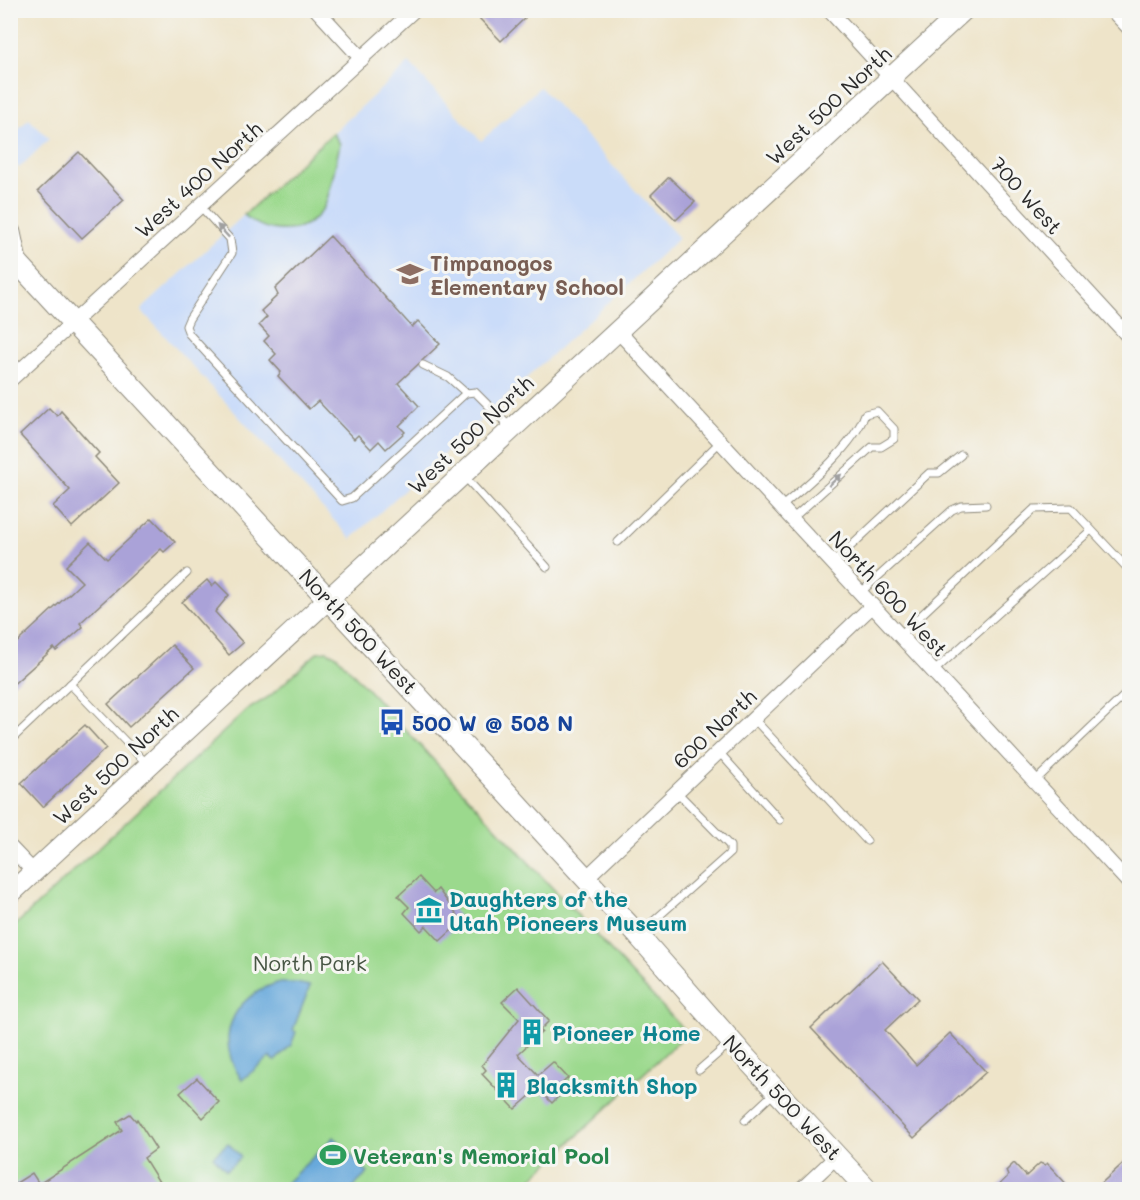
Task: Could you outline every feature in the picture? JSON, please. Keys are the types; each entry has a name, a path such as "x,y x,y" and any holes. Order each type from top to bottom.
{"main road":[{"name":"North 500 West","path":"10,233 13,261 329,598 638,934 732,1042 868,1190"}],"street":[{"path":"317,10 362,59"},
{"name":"West 400 North","path":"10,380 414,10"},
{"name":"700 West","path":"829,10 1130,338"},
{"name":"West 500 North","path":"10,894 617,330 893,79 964,10"},
{"path":"1112,10 1130,29"},
{"name":"North 600 West","path":"617,330 1130,884"},
{"name":"600 North","path":"585,879 872,606"},
{"path":"10,847 34,872"},
{"path":"801,1190 837,1156"}],"lane":[{"path":"200,206 230,239 232,253 229,261 189,319 186,326 189,334 342,501 352,498 466,393 475,392 512,428"},
{"path":"423,365 448,377 466,393"},
{"path":"780,507 803,488 860,429 865,414 877,411 894,429 894,440 881,447 872,447 792,519"},
{"path":"618,542 720,441"},
{"path":"833,563 928,473 939,473 961,455"},
{"path":"462,474 547,567"},
{"path":"860,593 952,510 961,506 986,505"},
{"path":"899,636 1034,509 1071,508 1130,571"},
{"path":"933,672 1091,530"},
{"path":"10,741 187,573"},
{"path":"70,684 148,766"},
{"path":"1035,781 1130,690"},
{"path":"754,719 867,841"},
{"path":"718,752 780,820"},
{"path":"638,934 730,853 730,846 677,792"},
{"path":"699,1070 732,1042"},
{"path":"745,1120 776,1090"}],"shaded area":[{"name":"Timpanogos Elementary School","path":"409,63 481,141 540,87 679,238 351,539 141,310"},
{"path":"29,119 49,139 19,168 11,160 11,137"}],"green space":[{"path":"333,133 340,144 326,203 316,217 297,228 275,230 264,227 244,215"},
{"name":"North Park","path":"327,651 337,656 687,1033 527,1183 529,1187 526,1189 11,1190 11,929 247,710 270,696 318,652"}],"water":[{"path":"277,983 310,986 293,1030 296,1032 291,1045 275,1061 270,1057 242,1080 233,1064 229,1049 228,1035 232,1021 248,999"},
{"name":"Veteran's Memorial Pool","path":"334,1137 368,1173 351,1189 280,1189"},
{"path":"228,1143 241,1157 226,1170 213,1156"}],"building":[{"path":"487,10 518,10 525,18 501,41 479,18"},
{"path":"79,152 124,200 82,238 38,191"},
{"path":"669,177 695,202 676,220 651,195"},
{"path":"330,236 412,327 418,321 440,344 398,383 419,406 399,426 405,432 386,449 379,441 371,449 358,435 354,439 318,401 309,409 278,376 281,372 270,360 276,354 264,341 269,336 259,325 267,317 261,311 278,295 275,289"},
{"path":"49,408 57,416 61,411 99,453 95,457 119,483 72,527 53,506 70,490 20,435"},
{"path":"152,518 175,542 164,552 161,549 80,623 83,627 56,651 54,648 10,687 10,649 82,582 66,566 90,542 107,559"},
{"path":"207,580 212,586 216,582 229,595 215,612 243,643 229,655 182,602"},
{"path":"172,645 194,668 129,727 108,704"},
{"path":"85,725 106,748 43,807 21,783"},
{"name":"Daughters of the Utah Pioneers Museum","path":"419,877 434,893 438,889 462,921 440,941 426,926 421,931 404,913 409,907 398,896"},
{"path":"882,961 918,999 885,1030 916,1065 950,1033 986,1072 914,1138 811,1028"},
{"path":"518,987 549,1021 540,1030 542,1032 518,1054 538,1075 553,1062 568,1078 558,1087 563,1092 552,1103 538,1089 515,1109 482,1074 486,1070 482,1065 519,1019 502,1002"},
{"path":"197,1078 219,1102 203,1118 180,1093"},
{"path":"130,1114 136,1121 137,1119 156,1149 144,1158 164,1190 10,1190 10,1187 32,1173 39,1184 122,1130 117,1122"},
{"path":"1130,1157 1130,1190 1094,1190"},
{"path":"1014,1163 1026,1176 1040,1163 1045,1165 1047,1163 1072,1190 994,1190 1008,1176 1006,1171"}],"place":[{"name":"Timpanogos Elementary School","path":"410,274"},
{"name":"500 W @ 508 N","path":"392,722"},
{"name":"Daughters of the Utah Pioneers Museum","path":"429,910"},
{"name":"Pioneer Home","path":"532,1032"},
{"name":"Blacksmith Shop","path":"506,1085"},
{"name":"Veteran's Memorial Pool","path":"333,1155"}]}
